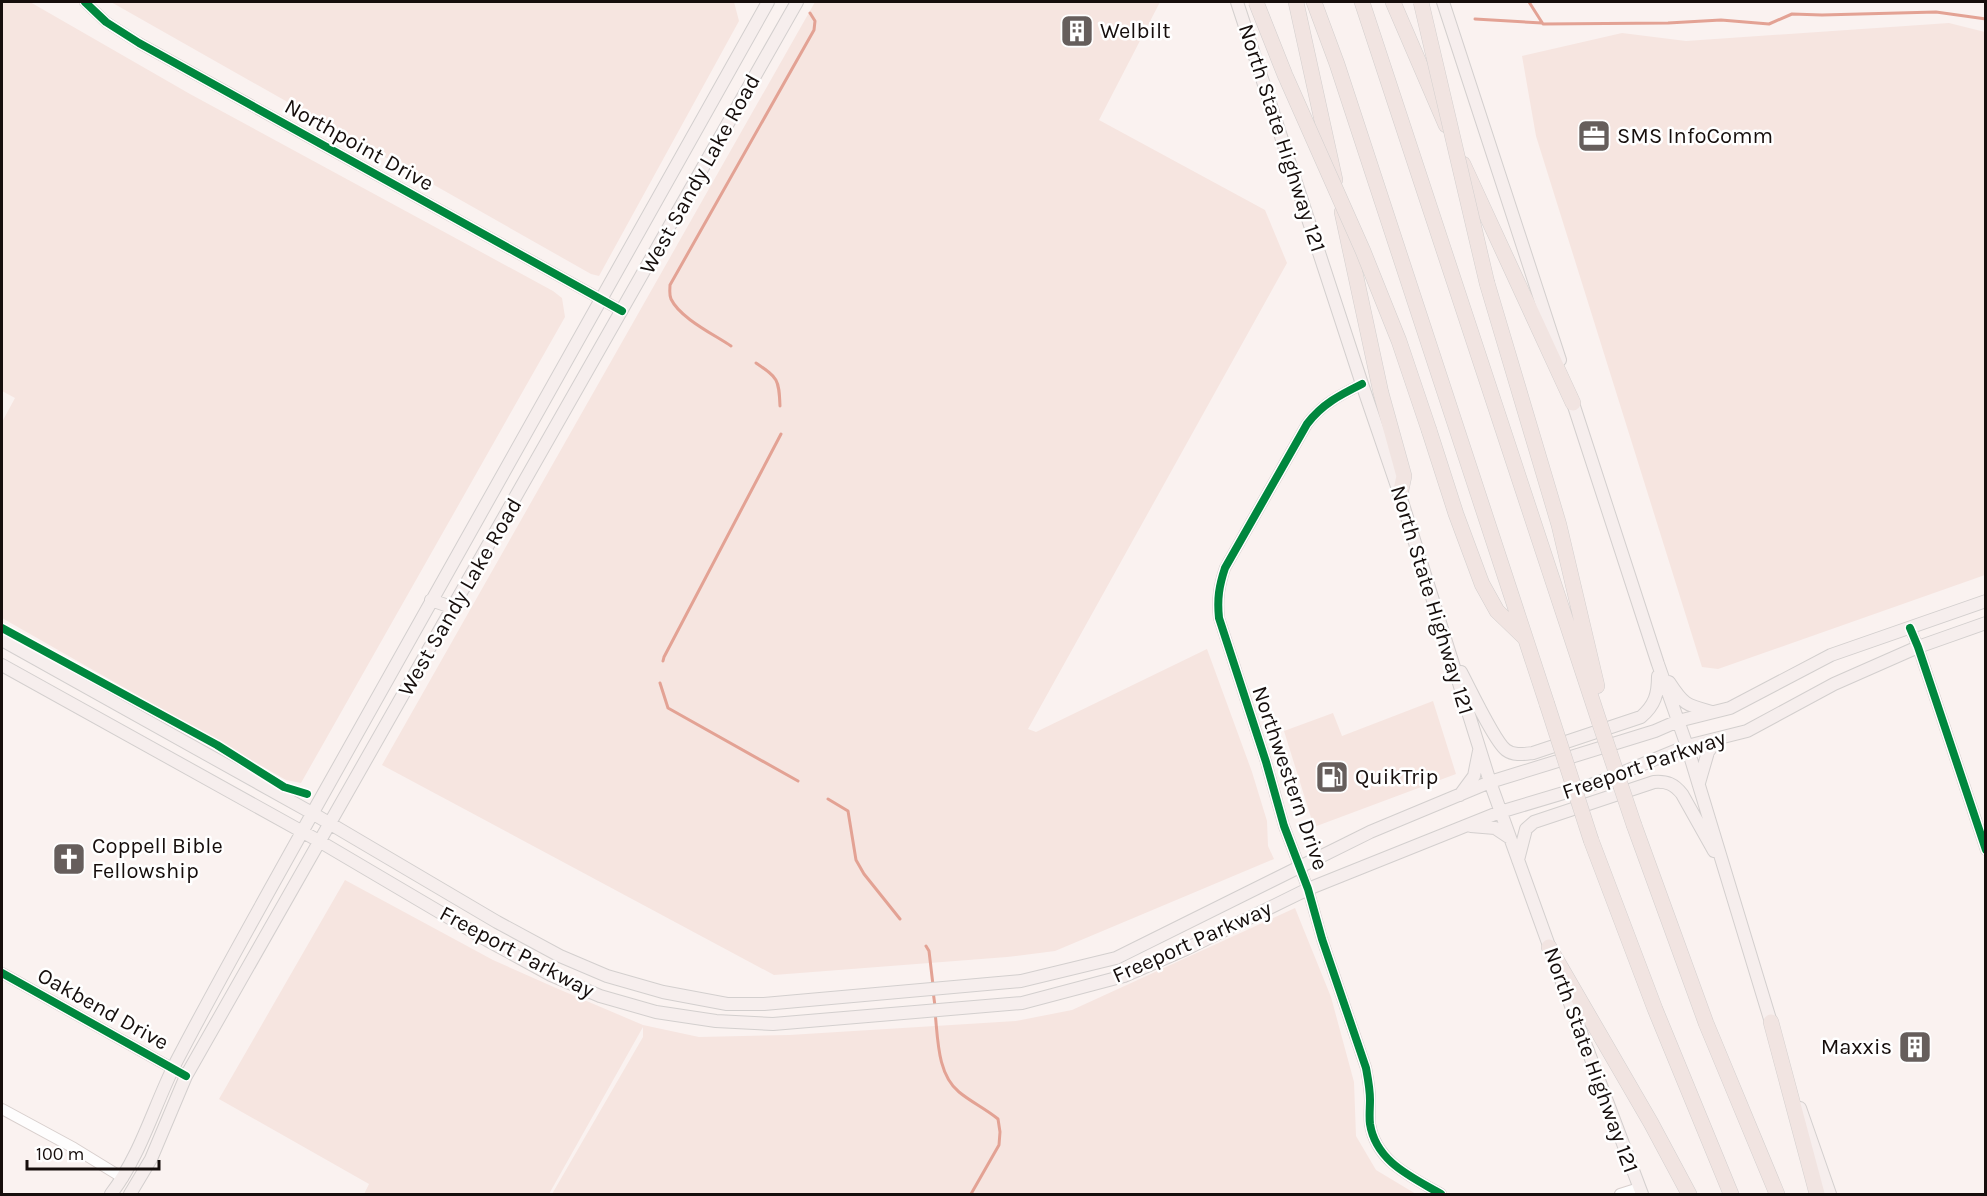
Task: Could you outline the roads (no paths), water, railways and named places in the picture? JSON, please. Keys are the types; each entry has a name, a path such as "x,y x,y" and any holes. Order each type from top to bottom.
{"highway":[{"path":"1256,2 1290,85 1364,251 1399,341 1456,514 1482,584 1497,611 1525,637"},
{"path":"1296,2 1382,393 1404,476 1400,495"},
{"path":"1314,2 1591,840 1655,1009 1731,1194"},
{"path":"1362,2 1634,825 1706,1023 1777,1194"},
{"path":"1393,2 1499,244 1574,404"},
{"path":"1421,2 1487,283 1559,525 1600,699 1598,718"},
{"path":"1549,947 1651,1123 1689,1194"},
{"path":"1771,1022 1816,1194"}],"main road":[{"name":"West Sandy Lake Road","path":"111,1194 123,1178 173,1069 312,813 768,2"},
{"name":"West Sandy Lake Road","path":"130,1194 151,1160 186,1076 797,2"},
{"name":"North State Highway 121","path":"1237,2 1400,495 1500,812 1640,1191"},
{"path":"1443,2 1658,664 1687,746 1771,1022 1830,1194"},
{"path":"431,600 454,608"},
{"name":"Freeport Parkway","path":"312,813 497,922 560,956 607,976 663,992 727,1004 764,1004 1021,981 1116,957 1299,865 1370,832 1490,782 1655,731 1678,721 1730,708 1832,655 1986,601"},
{"name":"Freeport Parkway","path":"302,832 551,975 600,996 656,1012 716,1021 773,1024 1022,1003 1124,976 1186,949 1308,889 1500,812 1598,783 1687,746 1747,731 1834,684 1918,647 1986,623"},
{"path":"2,640 312,813"},
{"path":"1446,644 1500,745 1512,753 1522,754 1533,753 1641,717 1656,701 1658,664"},
{"path":"1658,664 1681,701 1713,712"},
{"path":"2,665 302,832"},
{"path":"48,691 58,672"},
{"path":"165,756 176,738"},
{"path":"1699,784 1708,752 1717,739"},
{"path":"1459,796 1474,776 1480,750"},
{"path":"1518,861 1522,839 1526,830 1534,822 1654,782 1664,781 1676,786 1682,794 1726,873"},
{"path":"1467,825 1494,828 1510,838"},
{"path":"487,940 497,922"}],"street":[{"name":"Northpoint Drive","path":"85,2 106,22 139,43 622,311"},
{"name":"Northwestern Drive","path":"1362,384 1326,404 1307,424 1225,568 1217,602 1219,618 1266,762 1284,826 1308,889 1322,939 1366,1068 1370,1086 1370,1127 1378,1145 1398,1169 1441,1194"},
{"path":"1910,628 1986,850"},
{"name":"Oakbend Drive","path":"2,973 186,1076"},
{"path":"2,1109 123,1178"},
{"path":"1620,1194 1640,1191"}],"waterway":[{"path":"1529,2 1543,24 1668,23 1721,20 1769,24 1792,14 1936,12 1986,19"},
{"path":"731,346 682,313 671,299 670,285 814,30 815,21 810,13"},
{"path":"1475,19 1542,23"},
{"path":"756,363 776,380 780,406"},
{"path":"663,661 781,434"},
{"path":"660,683 668,708 798,781"},
{"path":"828,799 848,811 856,860 864,874 900,919"},
{"path":"926,946 929,951 933,985"},
{"path":"933,991 935,1006"},
{"path":"935,1012 938,1044 946,1076 959,1092 998,1119 999,1145 971,1194"}],"place":[{"name":"Welbilt","path":"1077,31"},
{"name":"SMS InfoComm","path":"1594,136"},
{"name":"QuikTrip","path":"1332,777"},
{"name":"Coppell Bible Fellowship","path":"69,859"},
{"name":"Maxxis","path":"1915,1047"}]}
